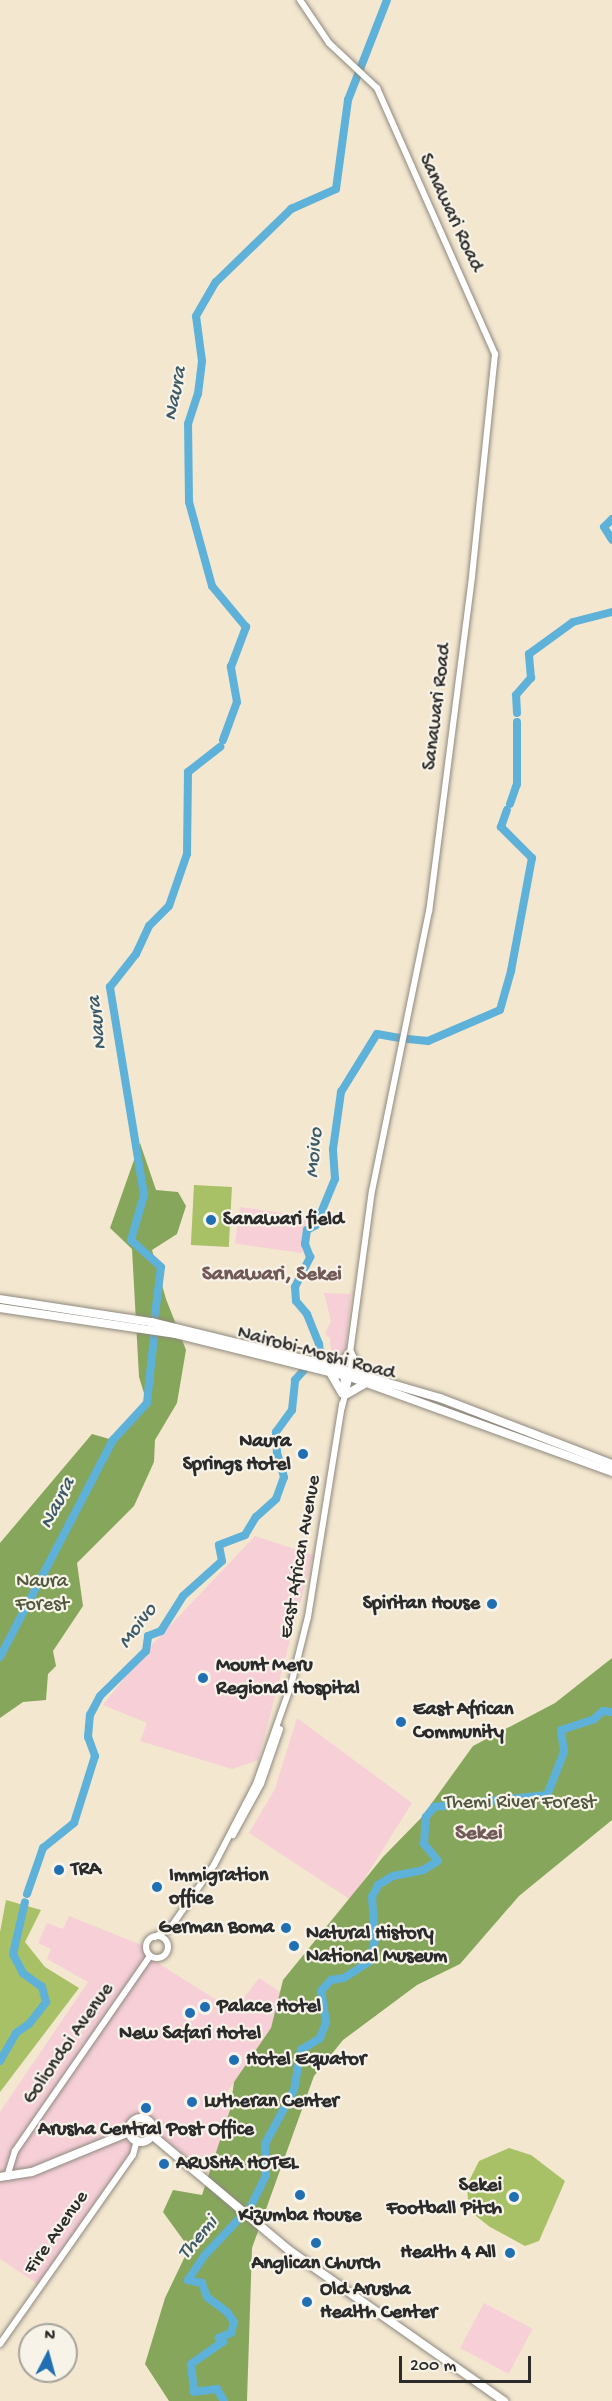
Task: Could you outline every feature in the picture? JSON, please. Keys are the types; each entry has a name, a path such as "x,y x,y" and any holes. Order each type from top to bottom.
{"main road":[{"name":"Nairobi-Moshi Road","path":"0,1299 151,1323 323,1364 348,1374 440,1398 612,1464"},
{"name":"Nairobi-Moshi Road","path":"0,1308 176,1334 331,1373 348,1374"},
{"path":"323,1364 337,1364 349,1357 366,1379 344,1393 331,1373"},
{"name":"Nairobi-Moshi Road","path":"366,1379 612,1472"},
{"path":"7,2177 127,2133 131,2122 147,2120 154,2124 153,2136"},
{"path":"127,2133 137,2140 153,2136"},
{"path":"153,2136 289,2250 504,2401"}],"street":[{"name":"Sanawari Road","path":"300,0 329,43 368,80 380,95 495,354 472,577 428,912 372,1190 344,1393"},
{"name":"East African Avenue","path":"171,1927 247,1816 261,1784 291,1685 308,1617 344,1393"},
{"path":"171,1927 163,1956 150,1956 146,1945 171,1927"},
{"path":"155,1937 166,1942"},
{"name":"Goliondoi Avenue","path":"7,2177 15,2151 150,1956"},
{"name":"Fire Avenue","path":"0,2344 133,2155 137,2140"}],"shaded area":[{"path":"240,1207 307,1216 302,1253 235,1244"},
{"path":"324,1293 351,1294 345,1355 331,1351 330,1338 325,1334 331,1321"},
{"name":"Mount Meru Regional Hospital","path":"255,1536 313,1555 258,1760 232,1769 140,1741 147,1723 103,1705 146,1651"},
{"path":"297,1718 412,1803 351,1900 249,1833 275,1789"},
{"path":"69,1916 144,1946 147,1956 234,2011 259,1978 292,2000 222,2099 246,2118 214,2177 158,2135 159,2125 148,2120 130,2122 125,2133 137,2140 133,2155 39,2285 0,2259 0,2112 88,1982 47,1959 51,1949 38,1943 47,1923 63,1929"},
{"path":"484,2303 533,2329 509,2374 460,2348"}],"green space":[{"name":"Naura Forest","path":"140,1143 156,1190 178,1192 186,1206 177,1234 152,1250 166,1299 186,1350 177,1403 155,1440 154,1462 134,1506 77,1563 83,1606 53,1651 56,1666 48,1674 46,1700 23,1702 0,1718 0,1543 92,1434 113,1440 147,1403 139,1377 132,1249 110,1228"},
{"name":"Sanawari field","path":"194,1185 232,1187 229,1247 191,1245"},
{"name":"Themi River Forest","path":"612,1658 612,1820 519,1896 460,1964 417,1985 343,2040 314,2076 252,2248 247,2401 169,2401 145,2364 165,2298 189,2248 163,2212 173,2190 202,2195 230,2110 234,2082 271,2028 283,1980 383,1857 421,1818 473,1746 555,1703"},
{"path":"6,1900 41,1910 25,1942 45,1967 79,1988 0,2092 0,1932"},
{"name":"Sekei Football Pitch","path":"509,2148 531,2155 565,2181 539,2241 525,2246 490,2227 476,2216 468,2201 467,2185 479,2161"}],"waterway":[{"name":"Naura","path":"223,740 237,702 231,667 246,627 212,586 189,502 188,424 198,394 202,361 196,316 216,282 291,209 336,189 348,100 387,0"},
{"path":"612,519 604,527 612,540"},
{"path":"517,713 516,695 531,678 529,654 573,622 612,612"},
{"name":"Moivo","path":"510,804 517,784 517,722"},
{"name":"Naura","path":"155,1315 161,1267 131,1240 144,1195 110,987 136,954 149,926 169,906 187,854 188,772 220,747"},
{"name":"Moivo","path":"408,1039 428,1041 500,1010 511,971 532,858 501,827 507,810"},
{"name":"Moivo","path":"314,1359 320,1352 319,1344 307,1314 296,1301 295,1287 310,1257 305,1244 307,1230 316,1225 335,1179 333,1149 341,1092 377,1034 400,1038"},
{"name":"Naura","path":"0,1657 113,1440 147,1403 154,1336"},
{"name":"Moivo","path":"27,1894 43,1848 74,1823 95,1756 88,1737 90,1715 100,1696 146,1651 148,1636 161,1631 183,1596 222,1561 219,1545 245,1535 256,1517 276,1499 284,1477 277,1452 276,1432 292,1410 295,1380 305,1369"},
{"name":"Themi","path":"224,2401 217,2389 194,2392 191,2364 223,2342 219,2338 231,2333 234,2322 227,2312 207,2297 202,2283 188,2280 205,2255 251,2206 266,2175 265,2144 294,2090 301,2050 320,2038 326,2022 321,1991 331,1980 344,1978 370,1961 375,1939 372,1897 378,1885 393,1876 423,1870 438,1861 424,1844 426,1817 434,1807 547,1795 564,1752 561,1730 594,1719 603,1711 612,1712"},
{"name":"Moivo","path":"0,2061 16,2033 29,2024 46,2002 42,1987 23,1973 13,1954 25,1902"}],"place":[{"name":"Sanawari field","path":"211,1220"},
{"name":"Naura Springs Hotel","path":"303,1454"},
{"name":"Spiritan House","path":"492,1604"},
{"name":"Mount Meru Regional Hospital","path":"203,1678"},
{"name":"East African Community","path":"401,1722"},
{"name":"TRA","path":"59,1870"},
{"name":"Immigration office","path":"157,1887"},
{"name":"German Boma","path":"286,1928"},
{"name":"Natural History National Museum","path":"294,1946"},
{"name":"Palace Hotel","path":"205,2007"},
{"name":"New Safari Hotel","path":"190,2013"},
{"name":"Hotel Equator","path":"234,2060"},
{"name":"Lutheran Center","path":"192,2102"},
{"name":"Arusha Central Post Office","path":"146,2108"},
{"name":"ARUSHA HOTEL","path":"164,2164"},
{"name":"Kizumba House","path":"300,2195"},
{"name":"Sekei Football Pitch","path":"514,2197"},
{"name":"Anglican Church","path":"316,2243"},
{"name":"Health 4 All","path":"510,2253"},
{"name":"Old Arusha Health Center","path":"307,2302"}],"district":[{"name":"Sanawari, Sekei","path":"272,1276"},
{"name":"Sekei","path":"479,1835"}]}
